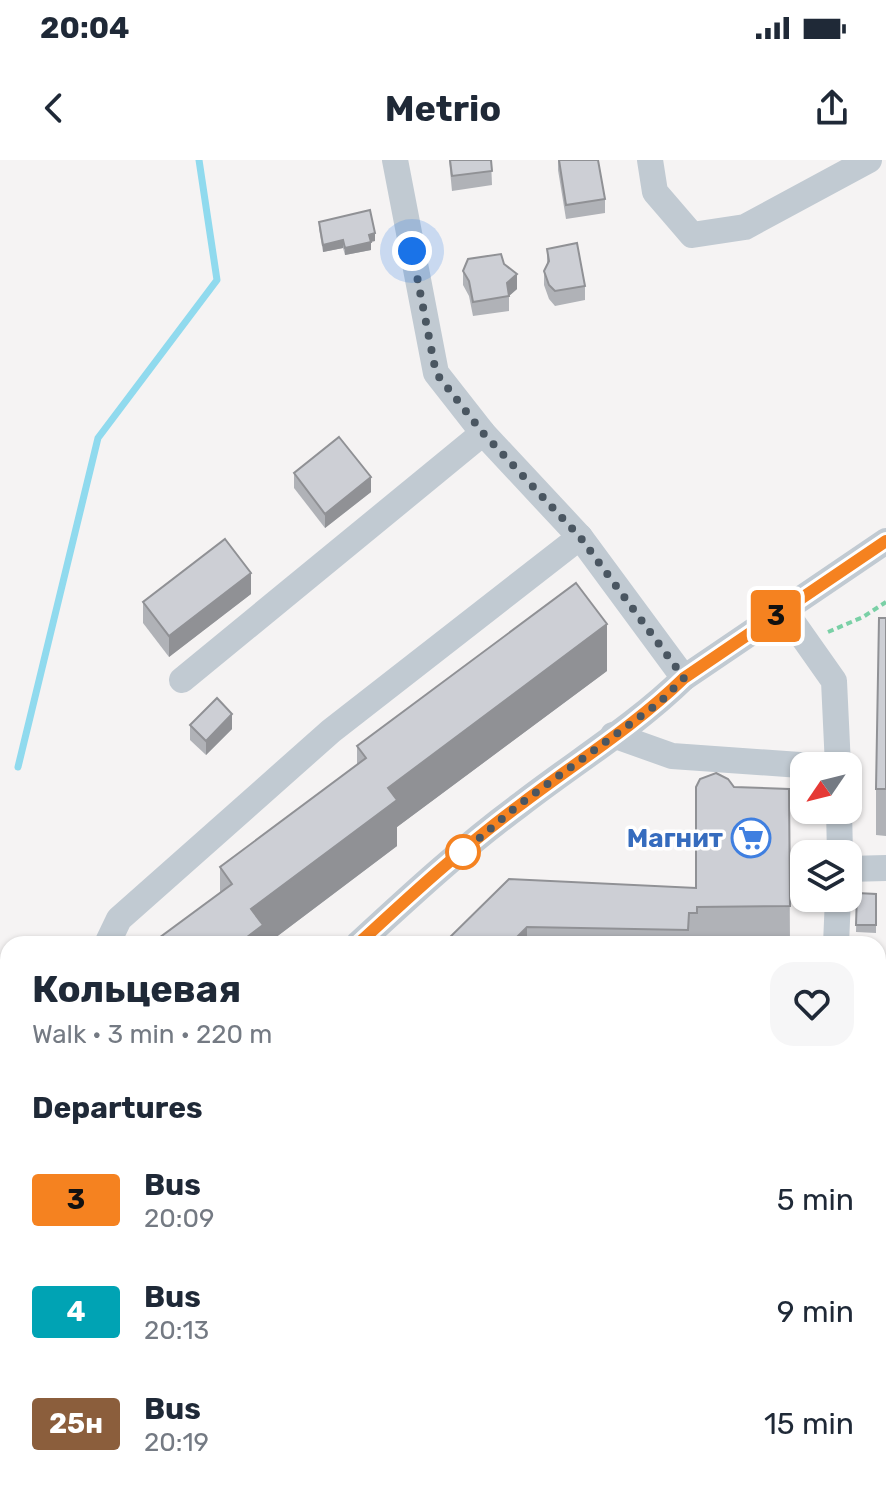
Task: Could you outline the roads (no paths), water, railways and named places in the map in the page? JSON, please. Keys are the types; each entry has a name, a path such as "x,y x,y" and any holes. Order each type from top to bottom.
{"street":[{"path":"395,160 436,373 483,433 580,537 684,678"},
{"path":"650,160 655,192 692,235 745,227 869,160"},
{"path":"182,680 483,433"},
{"path":"111,936 119,919 331,731 580,537"},
{"path":"366,936 516,807 659,703 684,678 886,541"},
{"path":"784,610 834,681 837,752"},
{"path":"613,735 672,756 790,764"},
{"path":"862,869 886,868"},
{"path":"836,936 837,912"}],"waterway":[{"path":"18,767 98,438 217,280 199,160"}],"place":[{"name":"Магнит","path":"751,838"}]}
